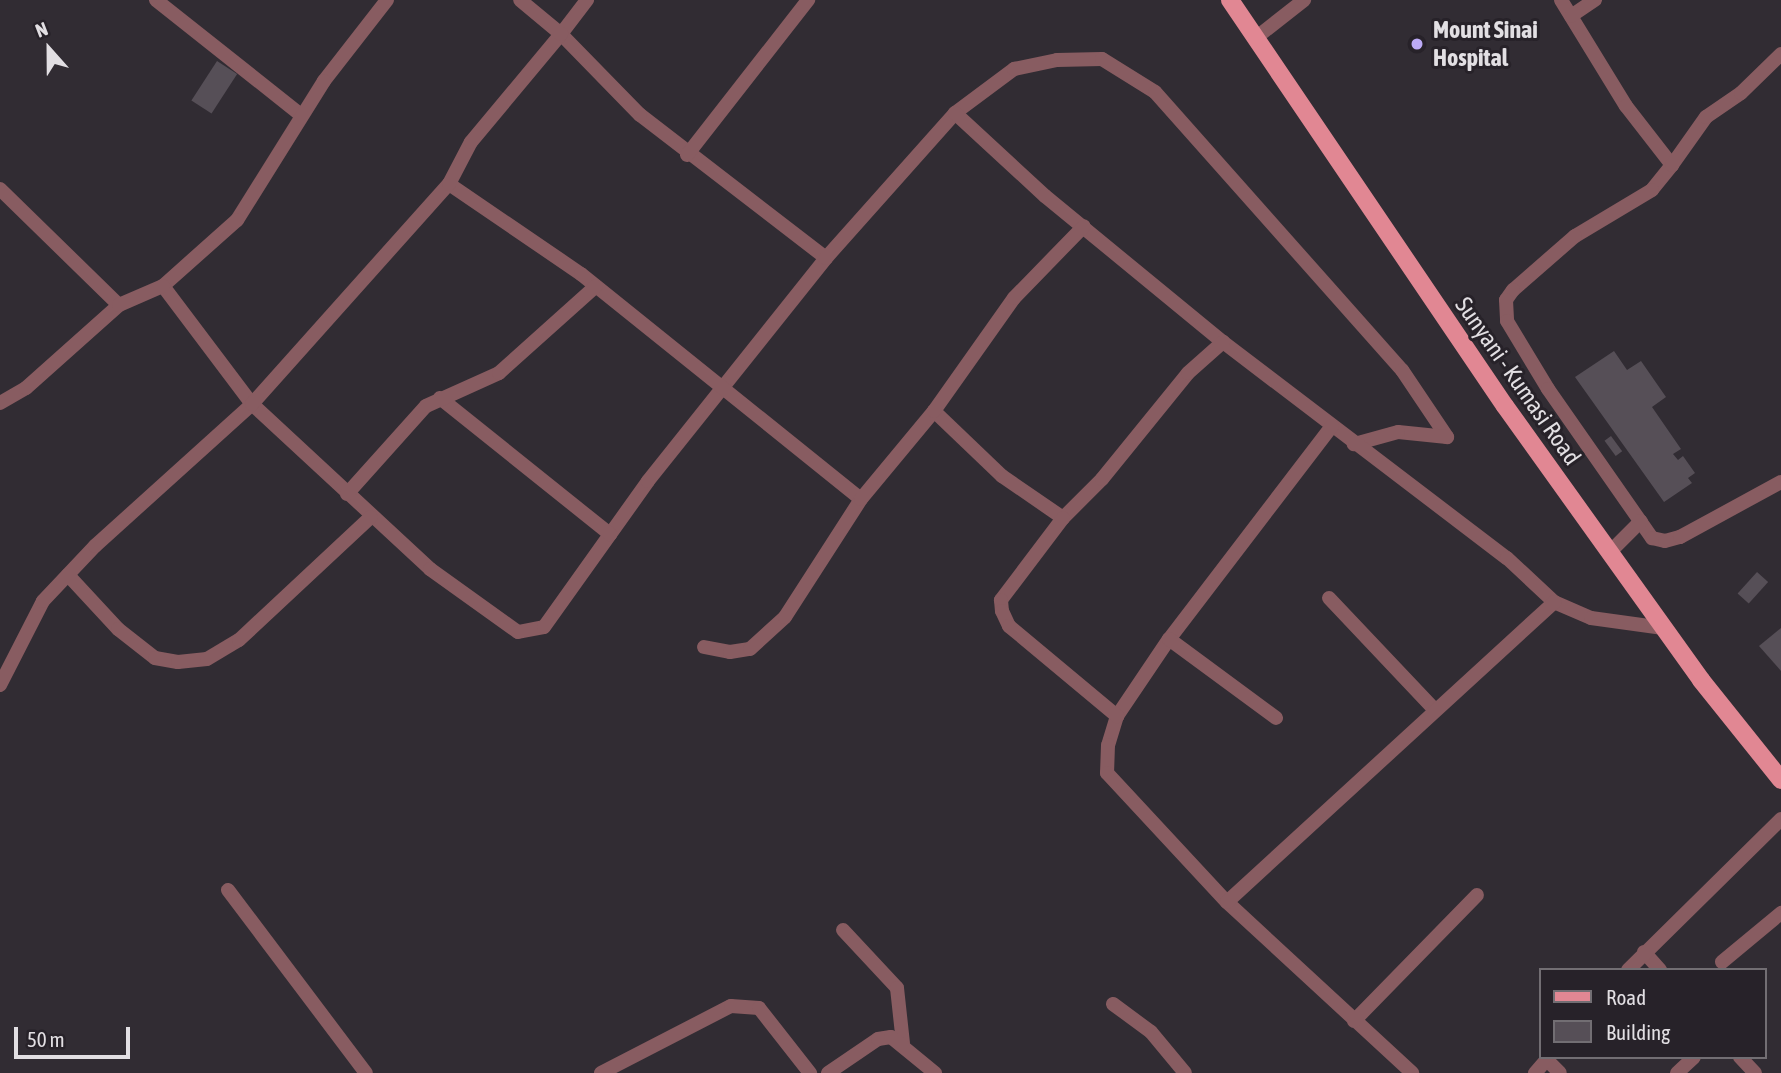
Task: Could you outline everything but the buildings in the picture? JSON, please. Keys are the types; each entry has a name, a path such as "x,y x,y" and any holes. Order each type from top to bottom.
{"main road":[{"name":"Sunyani - Kumasi Road","path":"1230,0 1441,315 1611,551 1663,628 1781,780"}],"street":[{"path":"156,0 301,115"},
{"path":"0,403 26,388 118,306 163,286 237,220 301,115 387,0"},
{"path":"520,0 561,34 640,115 687,155 826,258"},
{"path":"0,685 43,601 252,404 449,184 471,142 587,0"},
{"path":"687,155 808,0"},
{"path":"1257,37 1304,0"},
{"path":"1561,0 1626,106 1672,165"},
{"path":"1571,16 1595,0"},
{"path":"1781,54 1741,93 1706,117 1652,190 1575,236 1506,299 1507,321 1518,342 1641,521 1658,540 1680,537 1781,482"},
{"path":"163,286 252,404 371,517 430,569 518,632 544,627 610,534 826,258 955,113 1014,69 1057,60 1102,59 1155,92 1402,370 1447,437 1398,432 1354,444"},
{"path":"955,113 1084,226 1223,342 1507,558 1554,602 1591,618 1663,628"},
{"path":"449,184 596,286 861,499"},
{"path":"0,189 118,306"},
{"path":"704,647 730,652 750,649 769,634 861,499 934,411 1014,298 1084,226"},
{"path":"347,494 426,406 499,373 596,286"},
{"path":"1116,716 1009,626 1002,611 1001,600 1063,518 1102,479 1188,373 1223,342"},
{"path":"440,398 610,534"},
{"path":"934,411 1002,476 1063,518"},
{"path":"1332,426 1169,639 1116,716 1108,745 1107,773 1227,902 1412,1073"},
{"path":"68,575 118,629 155,658 178,662 207,659 239,640 371,517"},
{"path":"1611,551 1641,521"},
{"path":"1329,598 1435,710"},
{"path":"1227,902 1554,602"},
{"path":"1169,639 1276,718"},
{"path":"1630,968 1781,819"},
{"path":"228,890 366,1073"},
{"path":"1354,1021 1477,895"},
{"path":"1722,962 1781,913"},
{"path":"843,930 897,988 903,1043"},
{"path":"1644,952 1658,968"},
{"path":"1114,1004 1151,1032 1185,1073"},
{"path":"601,1073 731,1006 759,1008 810,1073"},
{"path":"828,1073 878,1039 891,1037 903,1043 935,1073"},
{"path":"1535,1073 1547,1059"},
{"path":"1549,1059 1560,1073"},
{"path":"1676,1073 1691,1059"},
{"path":"1742,1059 1755,1073"}],"place":[{"name":"Mount Sinai Hospital","path":"1417,44"}]}
